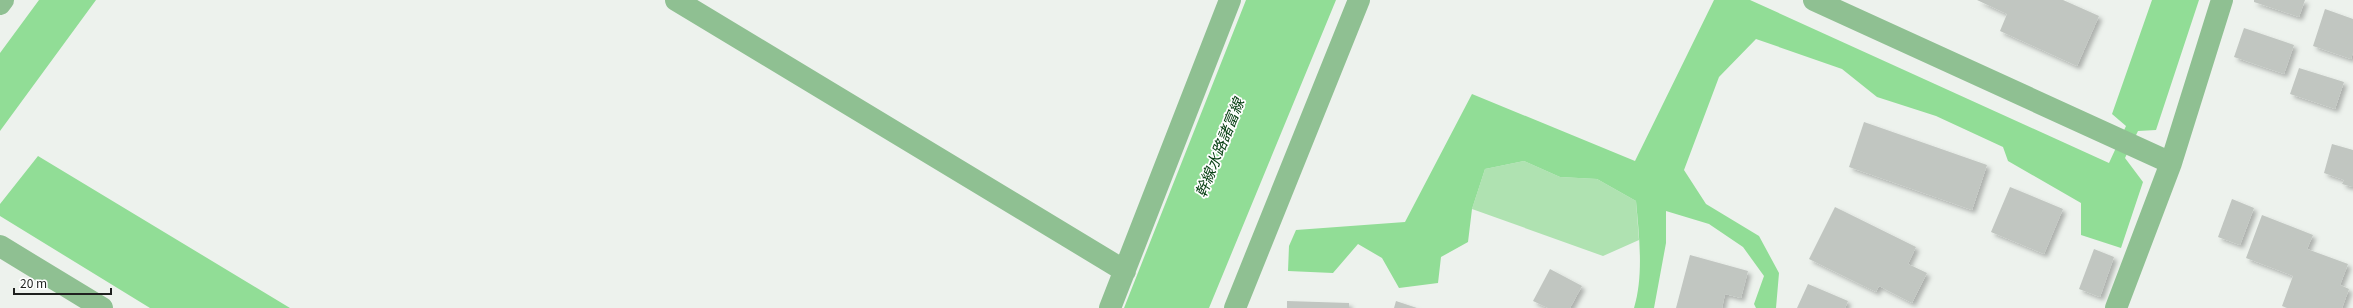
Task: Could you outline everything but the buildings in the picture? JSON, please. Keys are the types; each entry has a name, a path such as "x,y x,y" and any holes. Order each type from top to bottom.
{"street":[{"path":"0,4 3,0"},
{"path":"676,0 1125,271"},
{"path":"1110,308 1230,0"},
{"path":"1235,308 1358,0"},
{"path":"1814,0 2171,163"},
{"path":"2116,308 2171,163 2222,0"},
{"path":"0,246 102,308"}],"shaded area":[{"path":"1524,161 1560,177 1597,179 1636,201 1639,240 1603,256 1472,209 1485,169"}],"water":[{"path":"39,0 96,0 0,131 0,53"},
{"name":"幹線水路諸富線","path":"1246,0 1336,0 1209,308 1124,308"},
{"path":"1714,0 1750,0 2109,163 2126,126 2112,114 2152,0 2199,0 2156,130 2138,131 2125,158 2143,182 2121,248 2081,235 2081,203 2008,161 2003,147 1936,116 1877,97 1842,69 1756,39 1719,77 1684,170 1706,204 1759,236 1779,273 1776,308 1756,308 1754,304 1764,276 1743,247 1709,224 1666,211 1666,243 1654,308 1634,308 1640,269 1636,201 1597,179 1560,177 1524,161 1485,169 1472,209 1468,242 1441,257 1438,283 1399,288 1382,258 1358,244 1333,273 1288,271 1289,246 1296,230 1405,222 1472,94 1635,161"},
{"path":"38,156 290,308 150,308 0,216 0,204"}]}
